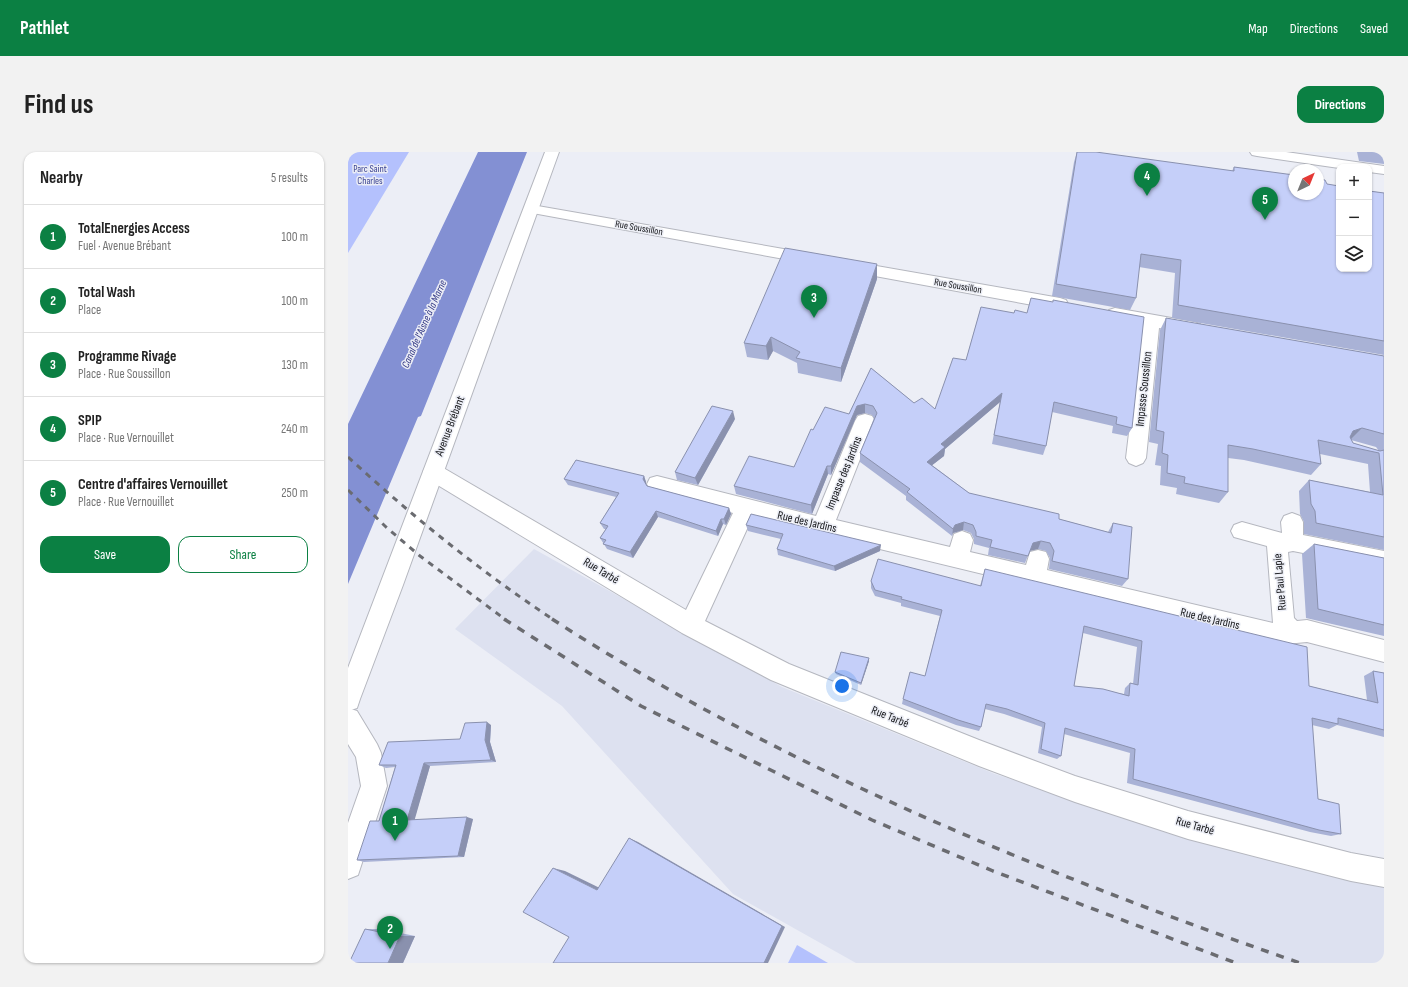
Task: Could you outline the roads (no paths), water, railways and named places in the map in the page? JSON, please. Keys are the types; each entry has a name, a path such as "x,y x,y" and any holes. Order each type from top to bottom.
{"street":[{"name":"Avenue Brébant","path":"348,699 392,585 552,152"},
{"path":"1257,152 1302,164"},
{"path":"1324,165 1336,166"},
{"path":"1372,168 1384,170"},
{"name":"Rue Soussillon","path":"532,209 1073,306"},
{"path":"1096,311 1206,330"},
{"name":"Impasse Soussillon","path":"1136,458 1151,320"},
{"name":"Impasse des Jardins","path":"823,526 865,421"},
{"name":"Rue Tarbé","path":"433,472 690,625 780,672 979,753 1074,789 1188,825 1351,867 1384,873"},
{"name":"Rue des Jardins","path":"657,484 746,508 823,526 960,549 1036,568 1275,634 1307,631 1384,651"},
{"path":"690,625 700,608 746,508"},
{"path":"1242,531 1272,538 1289,536"},
{"name":"Rue Paul Lapie","path":"1291,632 1283,620 1278,547 1289,536 1384,560"},
{"path":"348,720 368,753 374,786 348,865"}],"water":[{"name":"Canal de l'Aisne à la Marne","path":"478,152 527,152 421,416 418,417 348,584 348,424"}],"railway":[{"path":"348,457 397,501 473,563 554,620"},
{"path":"348,490 386,527 420,556 506,620"},
{"path":"504,619 641,706 872,820 993,871 1236,963"},
{"path":"552,619 640,673 730,723 822,770 1010,854 1106,892 1300,963"}],"place":[{"name":"SPIP","path":"1147,196"},
{"name":"Centre d'affaires Vernouillet","path":"1265,220"},
{"name":"Programme Rivage","path":"814,318"},
{"name":"TotalEnergies Access","path":"395,841"},
{"name":"Total Wash","path":"390,949"}],"park label":[{"name":"Parc Saint Charles","path":"370,174"}]}
